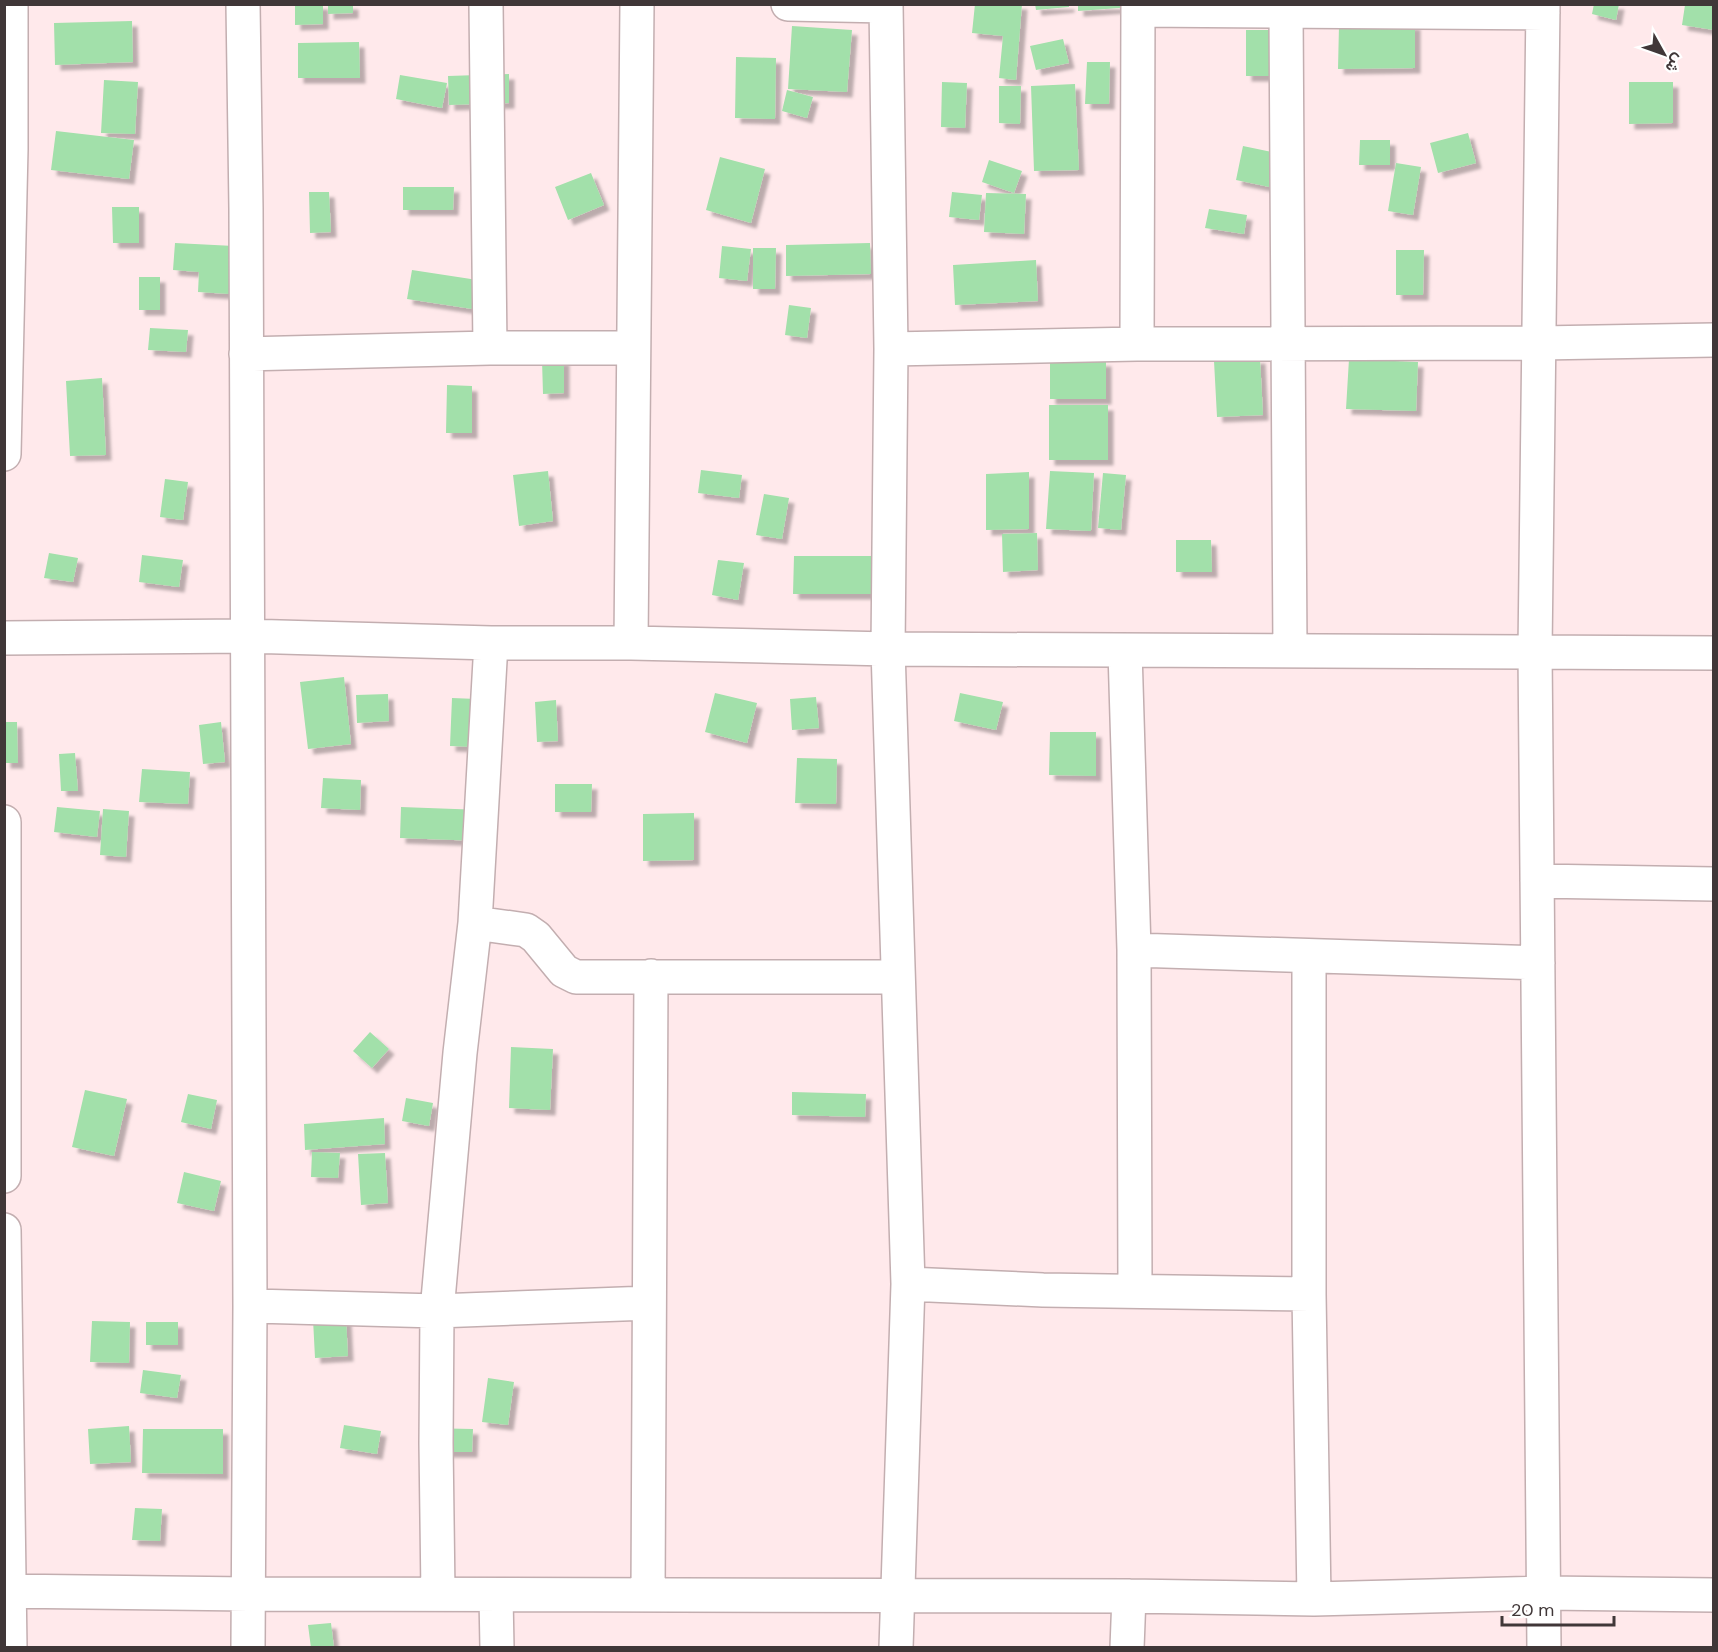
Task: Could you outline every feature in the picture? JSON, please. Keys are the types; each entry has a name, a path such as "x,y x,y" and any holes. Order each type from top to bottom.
{"street":[{"path":"4,454 11,4"},
{"path":"243,4 250,1306 248,1647"},
{"path":"486,4 490,348"},
{"path":"631,643 637,4"},
{"path":"788,4 886,5 891,349 888,649 908,1284 896,1647"},
{"path":"1137,344 1138,7 1286,11 1543,9 1535,651 1544,1647"},
{"path":"1286,11 1290,651"},
{"path":"891,349 1137,344 1713,340"},
{"path":"246,354 490,348 633,348"},
{"path":"4,638 247,636 491,643 631,643 888,649 1713,653"},
{"path":"438,1594 437,1311 460,1053 475,923 491,643"},
{"path":"1125,651 1134,950 1135,1290"},
{"path":"4,822 4,1176"},
{"path":"1538,881 1713,884"},
{"path":"475,923 526,930 536,937 564,971 576,977 898,977"},
{"path":"1134,950 1538,963"},
{"path":"1309,957 1314,1599"},
{"path":"648,1595 651,976"},
{"path":"4,1230 7,1591 10,1647"},
{"path":"908,1284 1042,1290 1310,1294"},
{"path":"250,1306 437,1311 650,1303"},
{"path":"7,1591 496,1596 1129,1596 1314,1599 1545,1593 1713,1595"},
{"path":"496,1596 497,1647"},
{"path":"1127,1647 1129,1596"}],"building":[{"path":"295,4 323,4 323,24 295,25"},
{"path":"328,4 353,4 353,13 328,14"},
{"path":"975,4 1022,4 1016,80 999,78 1003,36 972,33"},
{"path":"1035,4 1069,4 1069,7 1036,10"},
{"path":"1078,4 1133,4 1133,7 1078,11"},
{"path":"1594,4 1619,4 1616,20 1592,14"},
{"path":"1685,5 1714,6 1714,30 1682,25"},
{"path":"132,21 133,62 55,65 54,23"},
{"path":"1415,24 1415,68 1338,69 1339,25"},
{"path":"792,26 852,30 847,92 788,89"},
{"path":"1246,30 1281,30 1281,76 1246,76"},
{"path":"1063,39 1069,63 1036,70 1030,46"},
{"path":"359,42 360,78 298,78 298,43"},
{"path":"736,57 776,58 775,119 735,118"},
{"path":"1087,62 1110,62 1109,104 1085,104"},
{"path":"509,74 509,103 449,105 448,76"},
{"path":"400,75 447,83 442,108 396,99"},
{"path":"104,80 138,82 135,134 101,133"},
{"path":"942,82 967,83 965,128 941,127"},
{"path":"1629,82 1673,82 1673,123 1629,124"},
{"path":"1075,84 1079,170 1034,171 1031,86"},
{"path":"999,86 1021,86 1020,124 999,123"},
{"path":"787,90 813,97 807,118 782,111"},
{"path":"56,131 134,140 129,179 51,170"},
{"path":"1468,133 1476,163 1438,173 1430,143"},
{"path":"1360,140 1390,140 1390,165 1359,165"},
{"path":"1243,146 1286,155 1279,189 1236,180"},
{"path":"720,157 765,169 751,223 706,210"},
{"path":"989,160 1022,171 1014,193 982,182"},
{"path":"1396,163 1421,167 1413,215 1388,211"},
{"path":"591,173 604,205 568,220 555,187"},
{"path":"403,187 454,187 453,210 403,210"},
{"path":"309,192 329,192 331,232 310,233"},
{"path":"952,192 982,195 979,220 949,217"},
{"path":"986,193 1026,194 1024,234 984,232"},
{"path":"112,207 139,207 139,243 113,243"},
{"path":"1209,209 1247,215 1244,234 1205,228"},
{"path":"175,243 234,246 230,294 198,292 199,272 173,270"},
{"path":"870,243 871,274 786,276 786,245"},
{"path":"722,246 751,249 747,281 719,278"},
{"path":"753,248 776,248 775,289 753,289"},
{"path":"1396,250 1424,250 1423,295 1396,295"},
{"path":"1036,260 1038,301 955,305 953,265"},
{"path":"412,270 484,281 479,310 407,299"},
{"path":"139,277 160,277 160,310 139,310"},
{"path":"789,305 811,308 807,338 785,335"},
{"path":"150,328 188,330 186,352 148,350"},
{"path":"1260,358 1263,415 1217,417 1214,361"},
{"path":"564,359 564,393 543,394 542,360"},
{"path":"1349,359 1418,362 1416,411 1346,409"},
{"path":"1050,360 1106,361 1106,399 1050,399"},
{"path":"102,378 106,455 70,456 66,381"},
{"path":"447,385 472,386 472,433 446,433"},
{"path":"1049,405 1108,405 1108,460 1049,460"},
{"path":"701,470 742,475 739,498 698,493"},
{"path":"548,471 553,521 519,526 513,475"},
{"path":"1050,471 1094,473 1091,531 1046,529"},
{"path":"1029,472 1029,529 986,530 986,474"},
{"path":"1103,473 1126,475 1121,530 1098,528"},
{"path":"165,479 188,482 183,520 160,517"},
{"path":"764,494 789,498 782,539 756,535"},
{"path":"1037,533 1038,570 1003,572 1002,534"},
{"path":"1176,540 1211,540 1212,572 1176,572"},
{"path":"49,553 78,558 73,582 44,578"},
{"path":"142,555 183,560 179,587 139,582"},
{"path":"794,556 875,556 875,594 793,594"},
{"path":"718,560 744,563 738,600 712,595"},
{"path":"344,677 351,744 308,749 300,682"},
{"path":"715,693 757,703 747,743 705,732"},
{"path":"960,693 1003,702 996,730 954,721"},
{"path":"388,694 389,721 357,723 356,695"},
{"path":"816,697 819,728 792,730 790,699"},
{"path":"452,698 477,699 475,747 450,746"},
{"path":"556,700 558,741 537,742 535,702"},
{"path":"5,722 17,722 18,763 5,763"},
{"path":"221,722 225,762 203,764 199,725"},
{"path":"1050,732 1096,732 1096,776 1049,775"},
{"path":"75,753 78,791 61,791 59,754"},
{"path":"797,758 837,759 836,804 795,803"},
{"path":"142,769 190,772 188,804 139,802"},
{"path":"323,778 361,780 360,810 321,808"},
{"path":"555,784 592,784 591,812 555,812"},
{"path":"57,807 100,811 97,837 54,832"},
{"path":"401,807 482,810 481,841 400,838"},
{"path":"103,809 129,811 126,857 100,855"},
{"path":"694,813 694,860 643,861 643,814"},
{"path":"370,1032 389,1049 372,1068 353,1051"},
{"path":"511,1047 553,1049 550,1110 509,1108"},
{"path":"85,1090 127,1099 114,1156 72,1147"},
{"path":"792,1092 866,1094 865,1117 792,1115"},
{"path":"188,1094 217,1100 211,1129 181,1122"},
{"path":"406,1098 433,1103 429,1126 402,1121"},
{"path":"384,1118 385,1144 305,1150 304,1124"},
{"path":"312,1152 340,1153 338,1178 311,1177"},
{"path":"385,1153 388,1203 361,1205 358,1154"},
{"path":"184,1172 221,1181 214,1211 177,1203"},
{"path":"346,1318 348,1356 315,1358 313,1319"},
{"path":"92,1321 130,1322 129,1363 90,1362"},
{"path":"146,1322 178,1322 178,1345 146,1345"},
{"path":"143,1370 181,1375 177,1398 140,1393"},
{"path":"488,1378 514,1382 508,1425 482,1422"},
{"path":"344,1425 381,1431 377,1454 340,1448"},
{"path":"129,1426 131,1462 90,1464 88,1429"},
{"path":"424,1428 473,1429 472,1452 423,1452"},
{"path":"143,1429 223,1429 223,1474 142,1473"},
{"path":"135,1508 162,1509 160,1541 132,1540"},
{"path":"331,1623 334,1648 311,1648 308,1625"}]}
